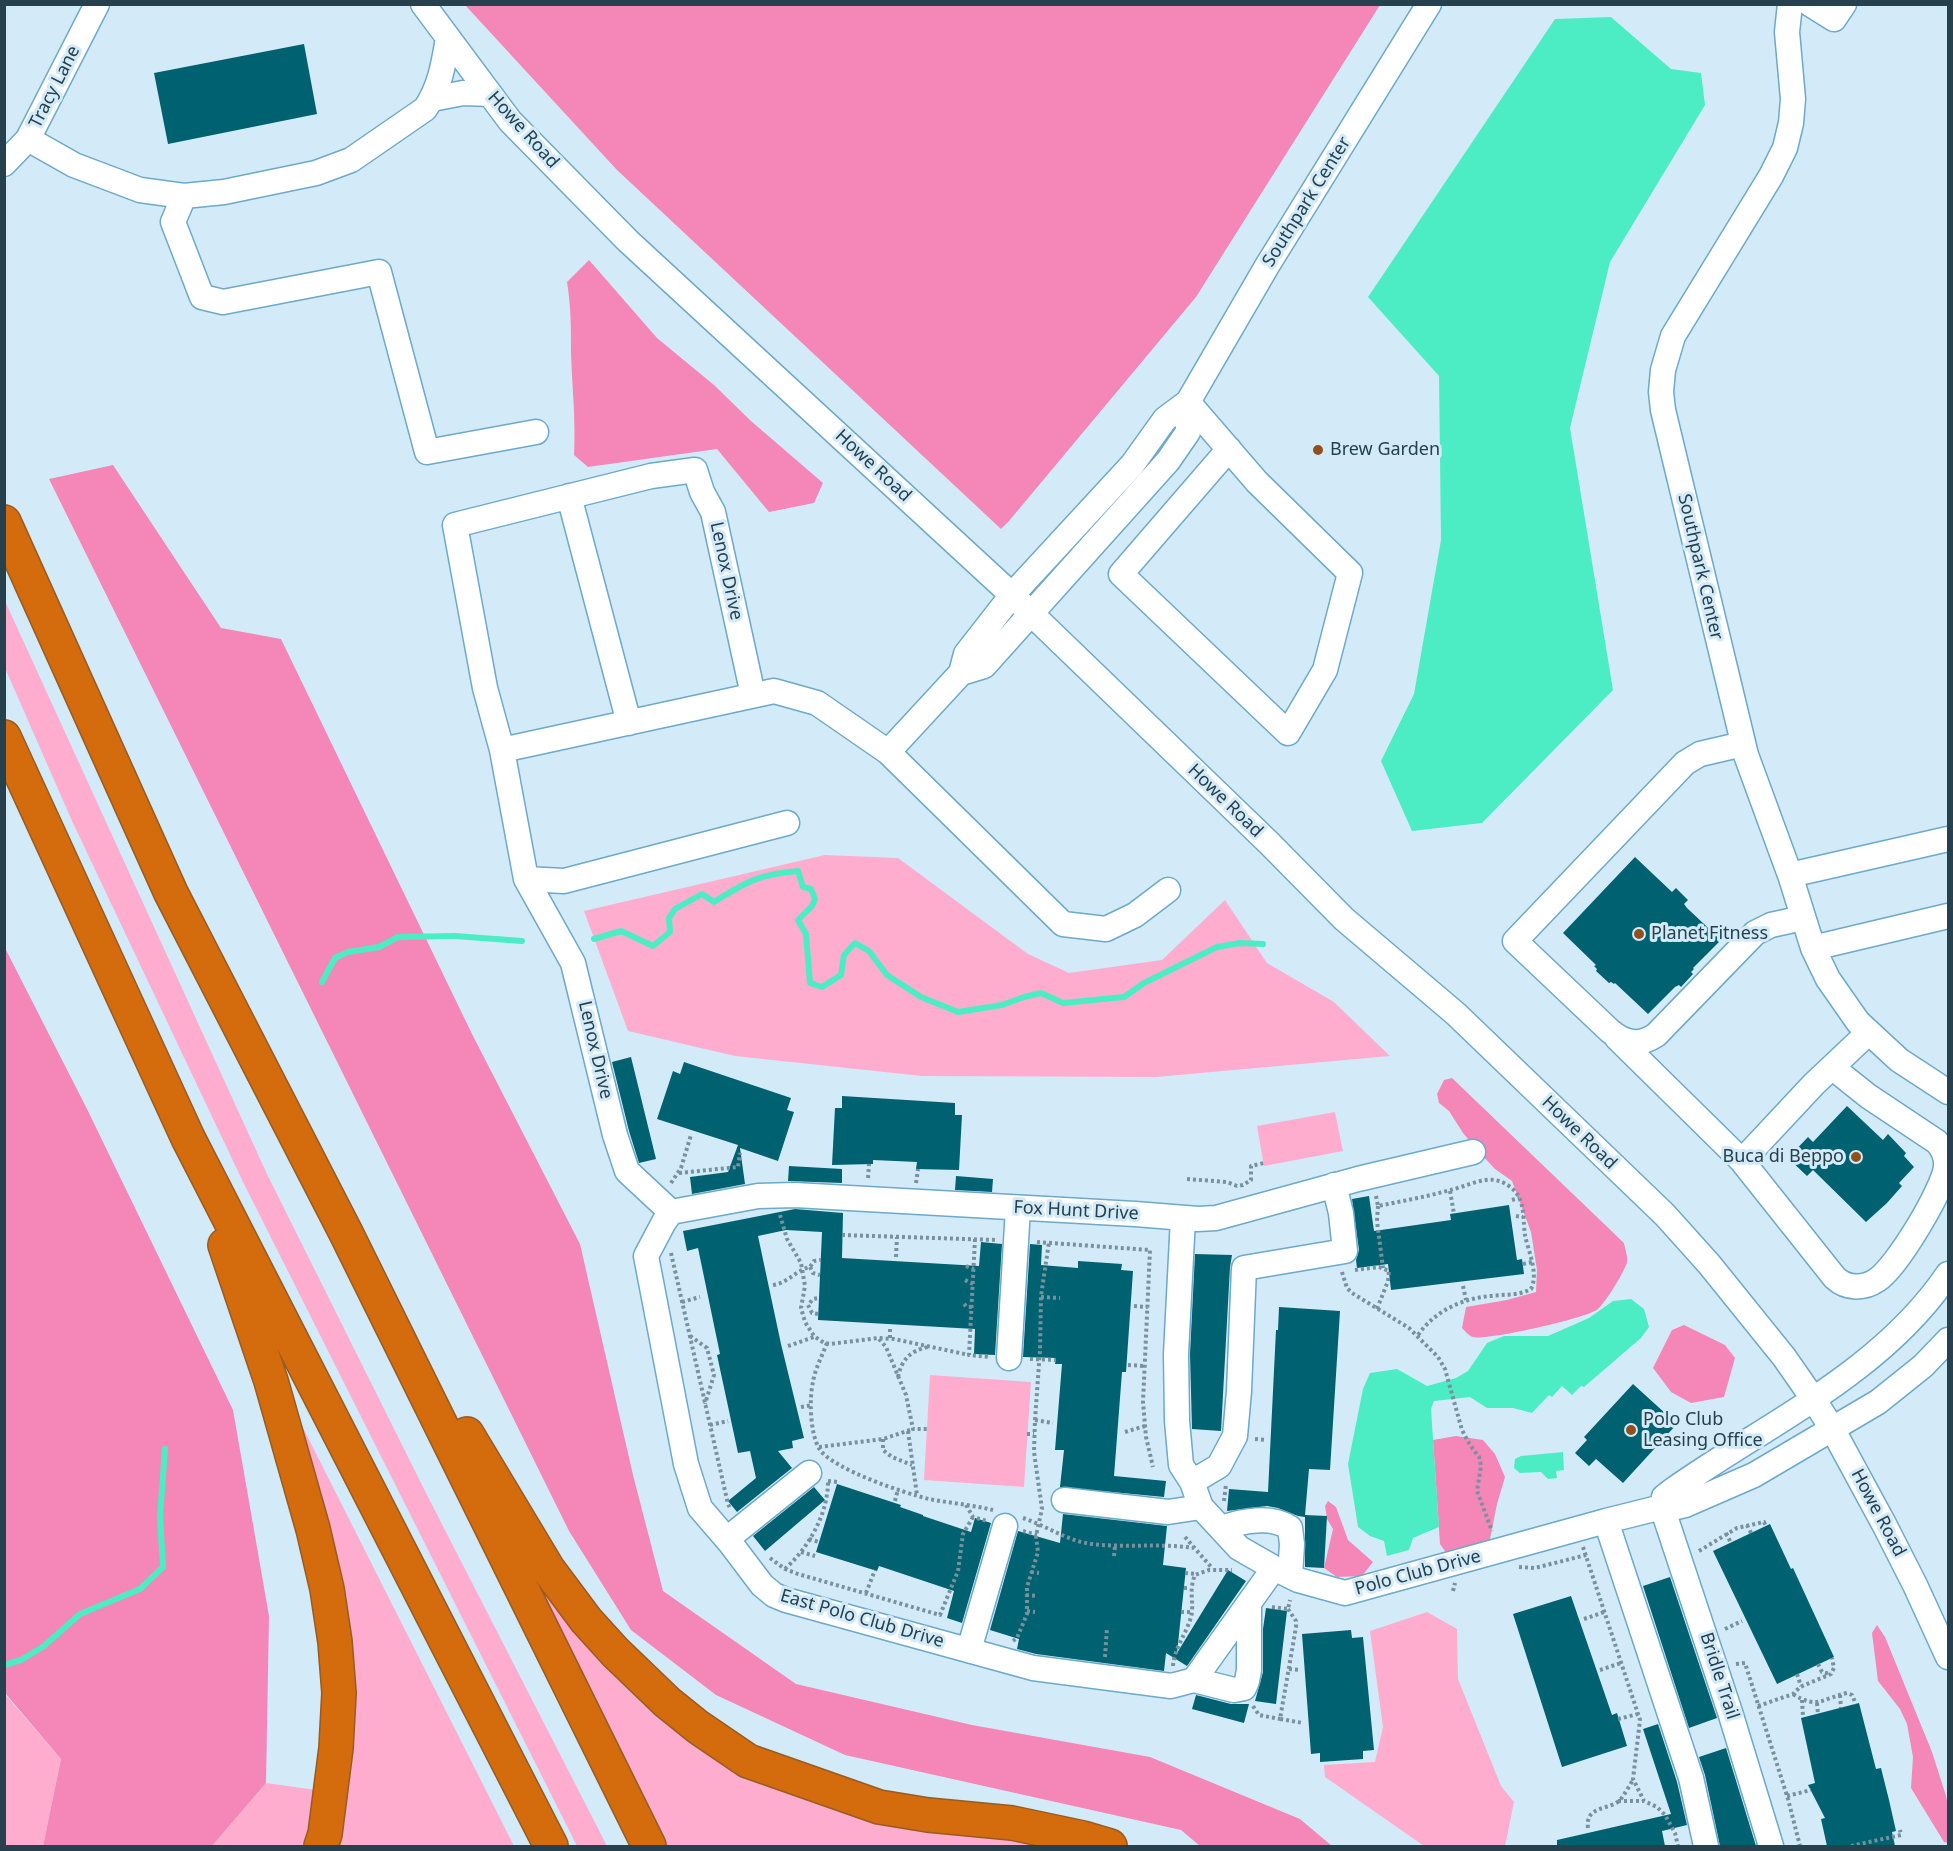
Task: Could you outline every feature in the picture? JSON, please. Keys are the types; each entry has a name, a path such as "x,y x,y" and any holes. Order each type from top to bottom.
{"highway":[{"path":"4,522 171,893 346,1233 649,1846"},
{"path":"4,737 188,1138 551,1846"},
{"path":"188,1138 271,1382 313,1529 327,1589 335,1642 339,1693 336,1748 325,1833 321,1846"},
{"path":"346,1233 548,1569 586,1620 615,1652 698,1727 748,1761 879,1807 928,1815 1012,1823 1110,1846"}],"street":[{"name":"Tracy Lane","path":"4,164 28,139 97,4"},
{"name":"Howe Road","path":"423,4 510,121 628,241 1012,595 1269,843 1344,919 1456,1014 1665,1215 1709,1264 1784,1358 1814,1400 1833,1430 1905,1565 1948,1657"},
{"name":"Southpark Center","path":"1012,595 1132,465 1165,420 1188,402 1267,266 1429,4"},
{"name":"Southpark Center","path":"1790,4 1787,32 1793,99 1791,123 1785,148 1771,176 1673,336 1665,356 1661,381 1664,410 1743,744 1790,875 1813,948 1837,995 1868,1033 1899,1060 1948,1092"},
{"path":"1810,4 1834,19 1844,4"},
{"path":"28,139 74,165 140,190 184,196 224,192 316,173 351,160 425,109 432,99 443,67 448,38"},
{"path":"432,99 463,93 490,94"},
{"path":"184,196 173,222 202,297 223,302 379,272 427,452 536,432"},
{"path":"1188,402 1229,449 1257,483 1350,573 1325,669 1288,733 1121,574 1229,449"},
{"path":"961,673 984,666 1168,461 1188,432 1188,402"},
{"name":"Lenox Drive","path":"671,1212 627,1171 615,1135 573,963 526,879 502,750 485,688 455,525 651,476 694,470 713,513 753,695"},
{"path":"568,496 629,723"},
{"path":"888,752 961,673 966,654 1012,595"},
{"path":"502,750 774,691 816,703 888,752 1063,924 1106,929 1135,915 1168,890"},
{"path":"1743,744 1700,754 1685,763 1515,941 1615,1035 1742,1161 1839,1282 1848,1287 1862,1286 1886,1274 1936,1194 1945,1172 1945,1155 1937,1142 1868,1096 1833,1068"},
{"path":"526,879 564,880 787,823"},
{"path":"1790,875 1948,839"},
{"path":"1813,948 1948,916"},
{"path":"1615,1035 1629,1043 1642,1043 1649,1040 1755,933 1771,925 1803,918"},
{"path":"1742,1161 1814,1084 1868,1033"},
{"name":"Fox Hunt Drive","path":"671,1212 758,1196 795,1195 1183,1218 1216,1218 1334,1185 1473,1152"},
{"path":"1192,1482 1219,1466 1235,1436 1244,1268 1345,1251 1341,1213 1334,1185"},
{"path":"1009,1358 1018,1208"},
{"name":"East Polo Club Drive","path":"671,1212 647,1250 647,1261 686,1464 700,1508 762,1585 774,1595 786,1600 972,1640 1033,1668 1103,1679 1182,1683 1234,1690 1244,1688"},
{"name":"Polo Club Drive","path":"1183,1218 1176,1354 1177,1421 1181,1465 1192,1482 1201,1507 1222,1528 1268,1584 1345,1593 1606,1521 1662,1507 1672,1508 1685,1505 1754,1475 1833,1430"},
{"path":"1662,1507 1664,1497 1688,1479 1814,1400 1898,1334 1927,1303 1948,1274"},
{"path":"1833,1430 1878,1402 1923,1366 1948,1340"},
{"path":"727,1539 822,1473"},
{"path":"1064,1500 1168,1512 1201,1507"},
{"name":"Bridle Trail","path":"1662,1507 1730,1712 1771,1846"},
{"path":"972,1640 1008,1518"},
{"path":"1182,1683 1268,1584 1292,1544 1290,1528 1286,1525 1257,1521 1241,1522 1222,1528"},
{"path":"1606,1521 1691,1778 1706,1846"},
{"path":"1244,1688 1268,1584"}],"path":[{"path":"669,1186 679,1173 691,1135"},
{"path":"679,1173 738,1167 740,1153"},
{"path":"1187,1179 1243,1185 1251,1180 1251,1166 1264,1163"},
{"path":"1371,1176 1378,1206 1383,1269"},
{"path":"1378,1206 1450,1191 1484,1180 1499,1180 1509,1186 1519,1198 1532,1262 1534,1283 1532,1289 1527,1292 1466,1300 1438,1314 1418,1335"},
{"path":"1450,1191 1454,1214"},
{"path":"777,1195 784,1233 800,1258 805,1286 801,1306 808,1328 814,1337 827,1343 890,1338 969,1355"},
{"path":"1512,1200 1519,1198"},
{"path":"1516,1216 1523,1217"},
{"path":"842,1235 1016,1240 1150,1250 1145,1426 1153,1467"},
{"path":"896,1257 897,1237"},
{"path":"972,1640 1015,1642 1027,1611 1026,1595 1038,1552 1036,1536 1042,1502 1034,1452 1034,1434 1041,1297 1049,1242"},
{"path":"773,1284 779,1284 821,1260"},
{"path":"1523,1264 1532,1262"},
{"path":"966,1266 974,1269"},
{"path":"810,1267 813,1273 820,1275"},
{"path":"1335,1273 1379,1267 1389,1272 1388,1281 1377,1309"},
{"path":"1342,1272 1347,1288 1409,1328 1438,1357 1447,1377 1462,1430 1479,1457 1481,1466 1477,1491 1499,1551"},
{"path":"966,1280 973,1284"},
{"path":"1463,1286 1466,1300"},
{"path":"682,1302 700,1297"},
{"path":"1041,1297 1060,1298"},
{"path":"808,1306 813,1299 819,1298"},
{"path":"964,1304 972,1307"},
{"path":"801,1306 808,1306"},
{"path":"808,1306 812,1313 818,1314"},
{"path":"1134,1306 1148,1307"},
{"path":"890,1329 890,1338"},
{"path":"690,1336 707,1348 713,1362 714,1375 705,1405"},
{"path":"788,1346 814,1337"},
{"path":"878,1338 886,1347 908,1401 912,1465 917,1482 917,1495"},
{"path":"827,1343 813,1381 812,1430 819,1447 828,1458 852,1471 898,1489 1039,1524 1074,1541 1115,1546 1169,1545 1194,1548"},
{"path":"898,1377 906,1358 915,1351 928,1346"},
{"path":"1128,1365 1145,1366"},
{"path":"801,1407 812,1405"},
{"path":"1035,1420 1053,1423"},
{"path":"710,1425 728,1421"},
{"path":"1125,1432 1145,1426"},
{"path":"819,1447 883,1439 911,1430 927,1429"},
{"path":"1027,1434 1034,1434"},
{"path":"883,1439 883,1450 912,1465"},
{"path":"785,1569 801,1552 826,1505 827,1495 822,1473 828,1458"},
{"path":"822,1473 838,1482"},
{"path":"1222,1528 1225,1494 1230,1476"},
{"path":"895,1501 898,1489"},
{"path":"827,1495 833,1497"},
{"path":"1689,1555 1713,1543 1726,1533 1747,1525 1764,1522 1766,1526"},
{"path":"1747,1525 1751,1533"},
{"path":"1577,1529 1640,1720 1633,1779 1618,1801"},
{"path":"1726,1533 1731,1543"},
{"path":"1185,1537 1212,1569"},
{"path":"809,1539 819,1542"},
{"path":"1713,1543 1717,1549"},
{"path":"1114,1556 1115,1546"},
{"path":"801,1552 815,1556"},
{"path":"1185,1572 1196,1574 1212,1569 1232,1570 1268,1584"},
{"path":"866,1593 875,1570"},
{"path":"1031,1572 1039,1573"},
{"path":"1182,1683 1173,1657 1186,1632 1192,1612 1190,1588 1196,1574"},
{"path":"1184,1588 1190,1588"},
{"path":"1026,1595 1037,1596"},
{"path":"1280,1719 1296,1628 1296,1621 1288,1609"},
{"path":"1027,1611 1035,1612"},
{"path":"1181,1612 1192,1612"},
{"path":"1584,1619 1604,1612"},
{"path":"1716,1633 1742,1621"},
{"path":"1103,1679 1107,1628"},
{"path":"1758,1706 1793,1694 1801,1686 1831,1674 1834,1668 1832,1658"},
{"path":"1600,1670 1621,1663"},
{"path":"1818,1664 1822,1672 1831,1674"},
{"path":"1289,1669 1300,1670"},
{"path":"1797,1674 1801,1686"},
{"path":"1244,1688 1256,1712 1303,1723"},
{"path":"1793,1694 1802,1700 1816,1703 1840,1694 1850,1693 1856,1704"},
{"path":"1840,1694 1841,1708"},
{"path":"1802,1700 1803,1717"},
{"path":"1816,1703 1818,1714"},
{"path":"1618,1719 1638,1714"},
{"path":"1633,1779 1644,1801"},
{"path":"1787,1796 1811,1790"},
{"path":"1588,1828 1587,1821 1594,1812 1605,1806 1618,1801 1644,1801 1665,1815 1675,1833 1678,1846"},
{"path":"1851,1846 1886,1836 1901,1835 1900,1830"}],"shaded area":[{"path":"465,5 1380,5 1196,297 1001,529 617,170"},
{"path":"1611,17 1671,69 1701,73 1705,105 1610,262 1570,428 1613,690 1482,823 1412,831 1381,761 1414,694 1441,540 1439,376 1368,297 1555,19"},
{"path":"589,260 657,338 714,385 751,421 823,483 814,503 769,512 717,449 588,467 574,455 567,282"},
{"path":"113,465 221,628 281,639 472,1034 580,1244 633,1475 663,1591 796,1684 972,1725 1150,1757 1300,1819 1332,1846 1200,1846 1181,1830 845,1755 716,1695 631,1630 569,1531 49,479"},
{"path":"5,601 267,1174 425,1491 607,1846 577,1846 243,1182 72,821 5,668"},
{"path":"825,855 898,858 1028,954 1069,973 1162,960 1225,900 1267,963 1334,1002 1390,1056 1156,1077 922,1076 735,1056 628,1031 584,911"},
{"path":"4,946 87,1109 233,1410 269,1616 266,1783 212,1846 43,1846 61,1759 5,1693"},
{"path":"1452,1078 1624,1243 1626,1266 1598,1309 1576,1318 1497,1336 1473,1337 1462,1328 1466,1307 1536,1292 1537,1270 1531,1232 1512,1181 1495,1169 1480,1153 1463,1133 1449,1111 1439,1103 1437,1094 1444,1080"},
{"path":"1335,1112 1343,1151 1264,1166 1257,1126"},
{"path":"1631,1299 1644,1309 1649,1327 1641,1338 1572,1395 1562,1386 1552,1397 1549,1395 1532,1413 1513,1408 1487,1408 1470,1397 1434,1401 1431,1409 1439,1527 1413,1538 1409,1550 1387,1556 1384,1541 1370,1536 1358,1527 1348,1464 1363,1389 1370,1373 1397,1369 1427,1386 1456,1378 1468,1371 1487,1343 1504,1336 1548,1336 1589,1318 1613,1301"},
{"path":"1684,1325 1725,1345 1735,1358 1724,1397 1691,1403 1671,1392 1653,1368 1672,1330"},
{"path":"930,1375 1031,1382 1024,1487 924,1480"},
{"path":"283,1388 514,1846 329,1846 340,1789"},
{"path":"1456,1436 1483,1440 1495,1454 1505,1477 1490,1539 1484,1544 1447,1554 1440,1544 1433,1440"},
{"path":"1563,1452 1564,1470 1556,1471 1557,1478 1548,1479 1541,1472 1520,1473 1514,1468 1515,1459 1521,1456"},
{"path":"1328,1501 1336,1507 1348,1540 1373,1562 1362,1576 1337,1577 1324,1568 1333,1529 1327,1519 1325,1506"},
{"path":"545,1582 742,1767 1078,1846 666,1846 534,1587"},
{"path":"1427,1612 1457,1629 1458,1679 1501,1786 1514,1802 1505,1846 1424,1846 1325,1777 1324,1765 1375,1762 1383,1727 1370,1631"},
{"path":"1877,1625 1885,1637 1932,1752 1948,1806 1948,1843 1944,1842 1911,1788 1913,1757 1907,1724 1900,1709 1878,1681 1872,1633"},
{"path":"4,1693 61,1759 43,1846 5,1846"},
{"path":"266,1783 316,1790 307,1846 212,1846"}],"building":[{"path":"304,44 317,114 168,144 154,73"},
{"path":"1635,857 1672,892 1676,888 1688,900 1684,904 1687,908 1721,940 1693,968 1691,972 1693,974 1681,987 1679,985 1675,987 1648,1014 1615,983 1609,983 1596,971 1594,966 1596,965 1563,933"},
{"path":"631,1057 656,1159 639,1163 612,1062"},
{"path":"684,1062 791,1098 787,1110 794,1112 778,1161 740,1148 745,1184 692,1194 690,1177 728,1172 738,1145 657,1119 673,1071 680,1074"},
{"path":"842,1096 955,1103 955,1115 962,1115 959,1170 916,1169 917,1162 873,1160 873,1164 832,1165 835,1108 842,1108"},
{"path":"1847,1106 1883,1140 1888,1134 1906,1153 1904,1156 1914,1167 1899,1183 1902,1186 1866,1222 1813,1170 1807,1176 1788,1158 1808,1137 1813,1142"},
{"path":"789,1166 842,1169 842,1183 788,1181"},
{"path":"956,1176 993,1179 992,1192 955,1190"},
{"path":"1369,1196 1374,1231 1451,1220 1450,1214 1509,1205 1517,1260 1522,1259 1524,1274 1391,1290 1388,1264 1357,1268 1356,1260 1359,1250 1352,1199"},
{"path":"795,1209 843,1213 842,1258 979,1266 981,1242 1002,1244 995,1355 974,1354 975,1329 818,1320 822,1232 786,1230 758,1236 804,1438 792,1441 793,1448 778,1451 792,1468 737,1512 728,1501 756,1478 750,1451 738,1453 717,1355 720,1354 698,1248 687,1251 683,1231"},
{"path":"1030,1244 1042,1245 1041,1265 1078,1268 1078,1261 1122,1264 1121,1270 1133,1271 1126,1372 1122,1372 1114,1476 1166,1481 1164,1497 1060,1487 1064,1450 1055,1450 1062,1364 1055,1364 1056,1358 1023,1357"},
{"path":"1195,1254 1232,1255 1221,1431 1192,1429 1190,1354"},
{"path":"1279,1307 1340,1311 1330,1470 1309,1469 1305,1515 1327,1516 1324,1568 1305,1567 1305,1517 1267,1506 1227,1511 1229,1489 1268,1492"},
{"name":"Polo Club Leasing Office","path":"1633,1384 1677,1424 1623,1483 1596,1459 1589,1466 1575,1453 1587,1440 1584,1437"},
{"path":"837,1484 901,1505 900,1507 923,1516 971,1532 975,1518 991,1523 962,1623 947,1618 954,1591 879,1566 877,1571 816,1552"},
{"path":"814,1487 825,1500 765,1551 753,1536"},
{"path":"1063,1514 1167,1526 1163,1565 1186,1568 1177,1653 1228,1570 1246,1581 1187,1666 1166,1653 1164,1671 1036,1654 1017,1649 1019,1639 990,1630 1018,1531 1060,1543"},
{"path":"1770,1524 1834,1657 1777,1684 1713,1551"},
{"path":"1670,1577 1717,1718 1689,1728 1643,1586"},
{"path":"1571,1596 1612,1715 1617,1713 1627,1746 1562,1767 1513,1614"},
{"path":"1266,1608 1287,1611 1276,1704 1255,1701 1263,1672 1263,1629"},
{"path":"1351,1630 1352,1638 1363,1637 1374,1750 1363,1751 1363,1759 1320,1762 1320,1753 1311,1754 1302,1634"},
{"path":"1196,1695 1231,1704 1249,1704 1244,1723 1192,1709"},
{"path":"1859,1703 1876,1769 1881,1768 1896,1831 1892,1832 1895,1846 1827,1846 1821,1819 1825,1818 1808,1785 1815,1783 1801,1718"},
{"path":"1658,1724 1677,1782 1687,1825 1662,1831 1665,1846 1557,1846 1557,1840 1671,1814 1643,1729"},
{"path":"1726,1748 1756,1846 1720,1846 1699,1757"}],"waterway":[{"path":"594,939 621,931 653,946 670,932 669,918 675,909 702,894 714,902 753,880 773,874 798,871 803,887 811,889 815,899 812,906 798,920 806,934 810,983 822,987 841,975 844,955 855,943 869,951 887,975 921,997 958,1012 1002,1005 1041,993 1063,1003 1124,997 1144,983 1217,947 1240,943 1263,944"},
{"path":"322,982 335,958 348,952 379,947 398,937 455,936 522,941"},
{"path":"4,1665 21,1660 44,1646 80,1614 140,1589 163,1567 160,1517 165,1449"}],"place":[{"name":"Brew Garden","path":"1318,450"},
{"name":"Planet Fitness","path":"1639,934"},
{"name":"Buca di Beppo","path":"1856,1157"},
{"name":"Polo Club Leasing Office","path":"1631,1430"}]}
